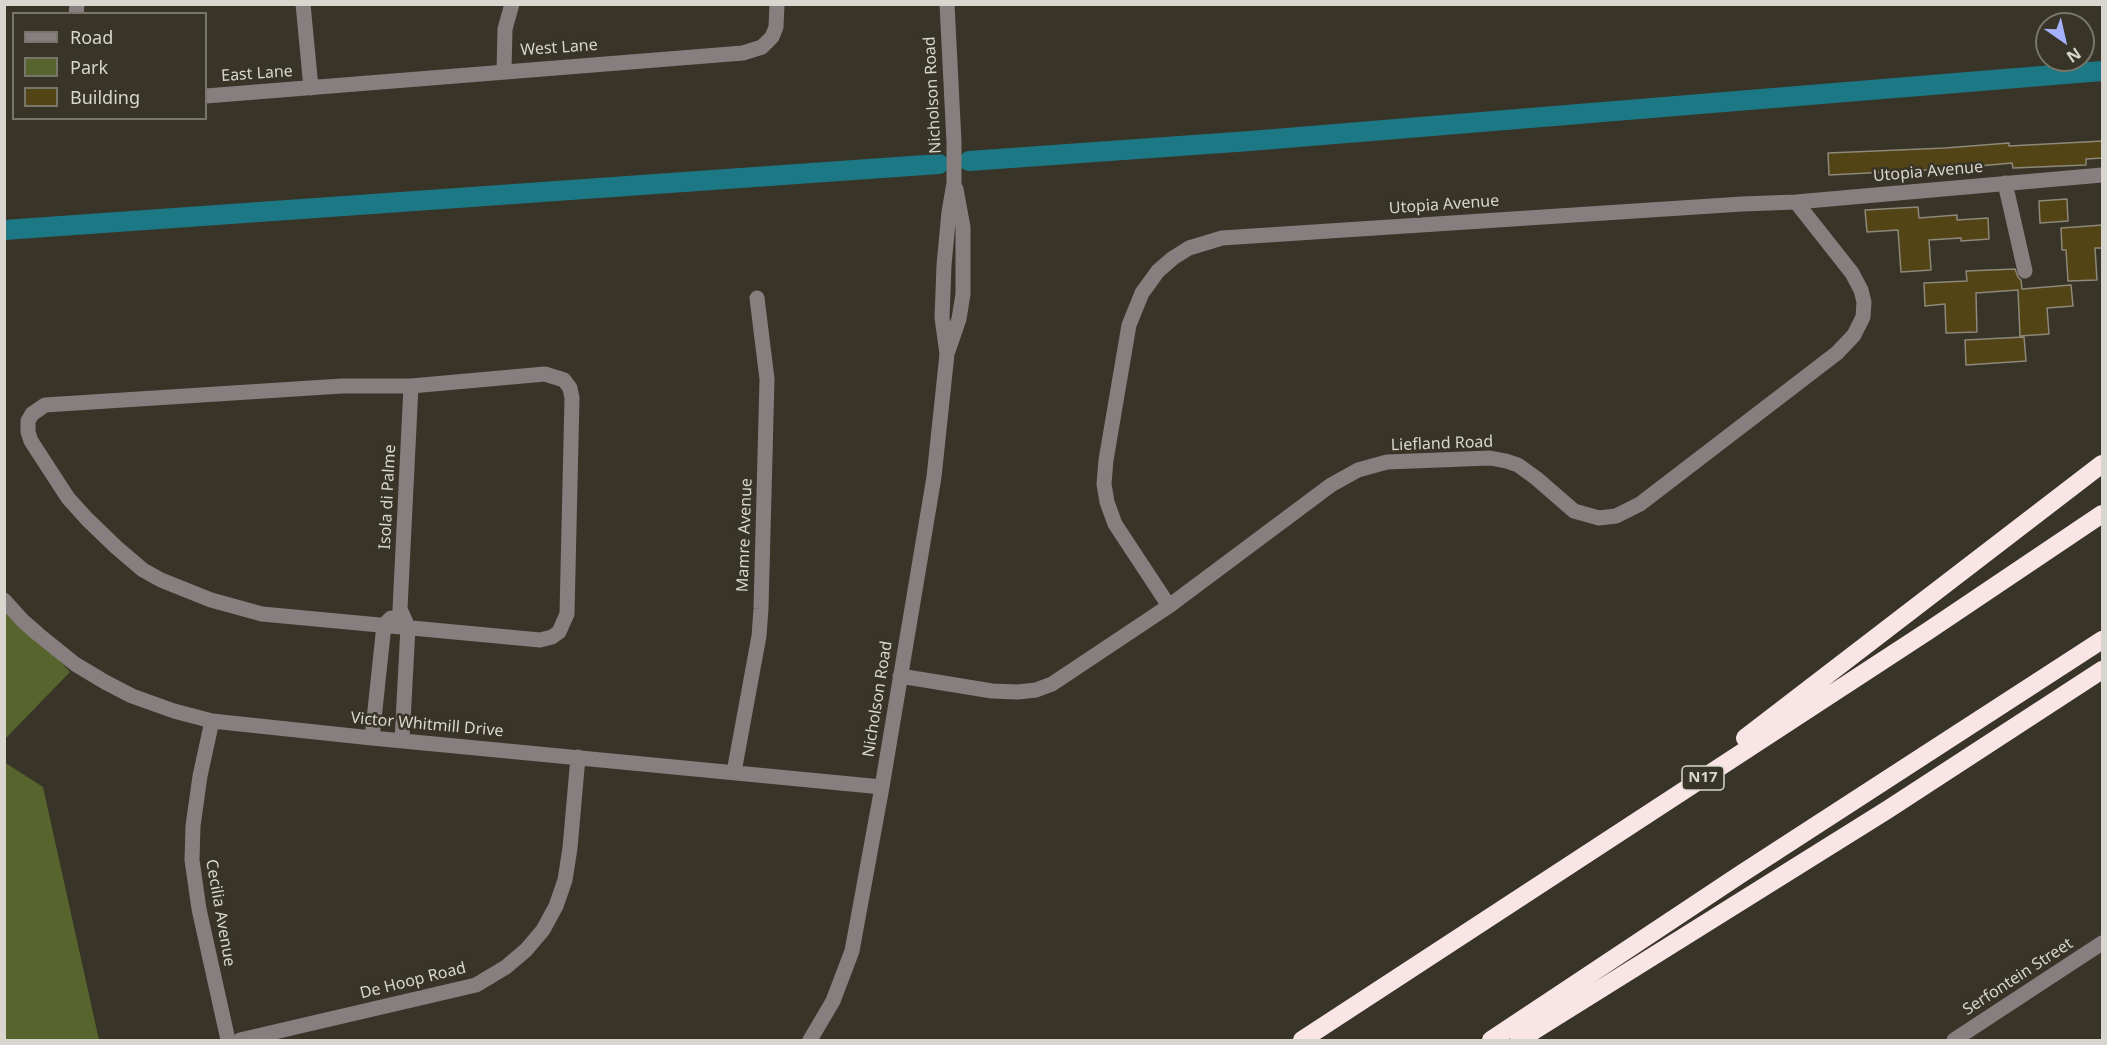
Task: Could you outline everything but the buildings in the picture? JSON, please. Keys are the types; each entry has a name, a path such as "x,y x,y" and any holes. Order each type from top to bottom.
{"highway":[{"path":"1637,822 2103,464"},
{"name":"N17","path":"1302,1041 2103,514"},
{"path":"1491,1041 1741,874 2103,639"},
{"path":"1519,1041 1877,816 2103,670"}],"street":[{"path":"303,4 311,88"},
{"path":"504,71 505,29 512,4"},
{"name":"West Lane","path":"311,88 756,51 767,44 772,37 776,27 777,4"},
{"name":"Nicholson Road","path":"810,1041 833,1001 852,951 934,477 947,354 959,319 963,294 963,227 954,183 947,4"},
{"name":"East Lane","path":"207,96 311,88"},
{"name":"Utopia Avenue","path":"1169,606 1115,524 1107,502 1104,484 1129,325 1142,293 1158,271 1173,258 1195,246 1222,238 1796,202 2103,175"},
{"path":"2005,183 2025,271"},
{"name":"Liefland Road","path":"900,676 992,691 1036,690 1052,684 1169,606 1330,485 1358,470 1387,462 1490,458 1518,465 1574,511 1599,518 1616,516 1640,504 1837,353 1854,335 1863,316 1864,302 1861,290 1852,273 1796,202"},
{"name":"Mamre Avenue","path":"734,772 759,636 761,609 767,379 757,298"},
{"path":"545,374 564,380 570,388 572,398 567,615 559,632 552,637 528,640 384,625 262,614 211,600 160,580 116,547 68,498 31,441 28,421 32,414 45,405 342,386 411,386 545,374"},
{"name":"Isola di Palme","path":"402,740 408,627 400,609 411,386"},
{"name":"Victor Whitmill Drive","path":"4,600 39,635 75,664 105,682 132,696 212,721 882,787"},
{"path":"372,738 384,625 400,609"},
{"name":"Cecilia Avenue","path":"212,721 195,806 192,860 199,909 228,1041"},
{"name":"De Hoop Road","path":"240,1041 476,985 506,967 526,950 543,930 556,906 565,880 578,757"},
{"name":"Serfontein Street","path":"1954,1041 2103,943"}],"green space":[{"path":"4,597 70,672 5,739"},
{"path":"4,762 43,787 99,1040 5,1040"}],"waterway":[{"path":"969,161 1250,141 2102,71"},
{"path":"4,230 939,164"}]}
